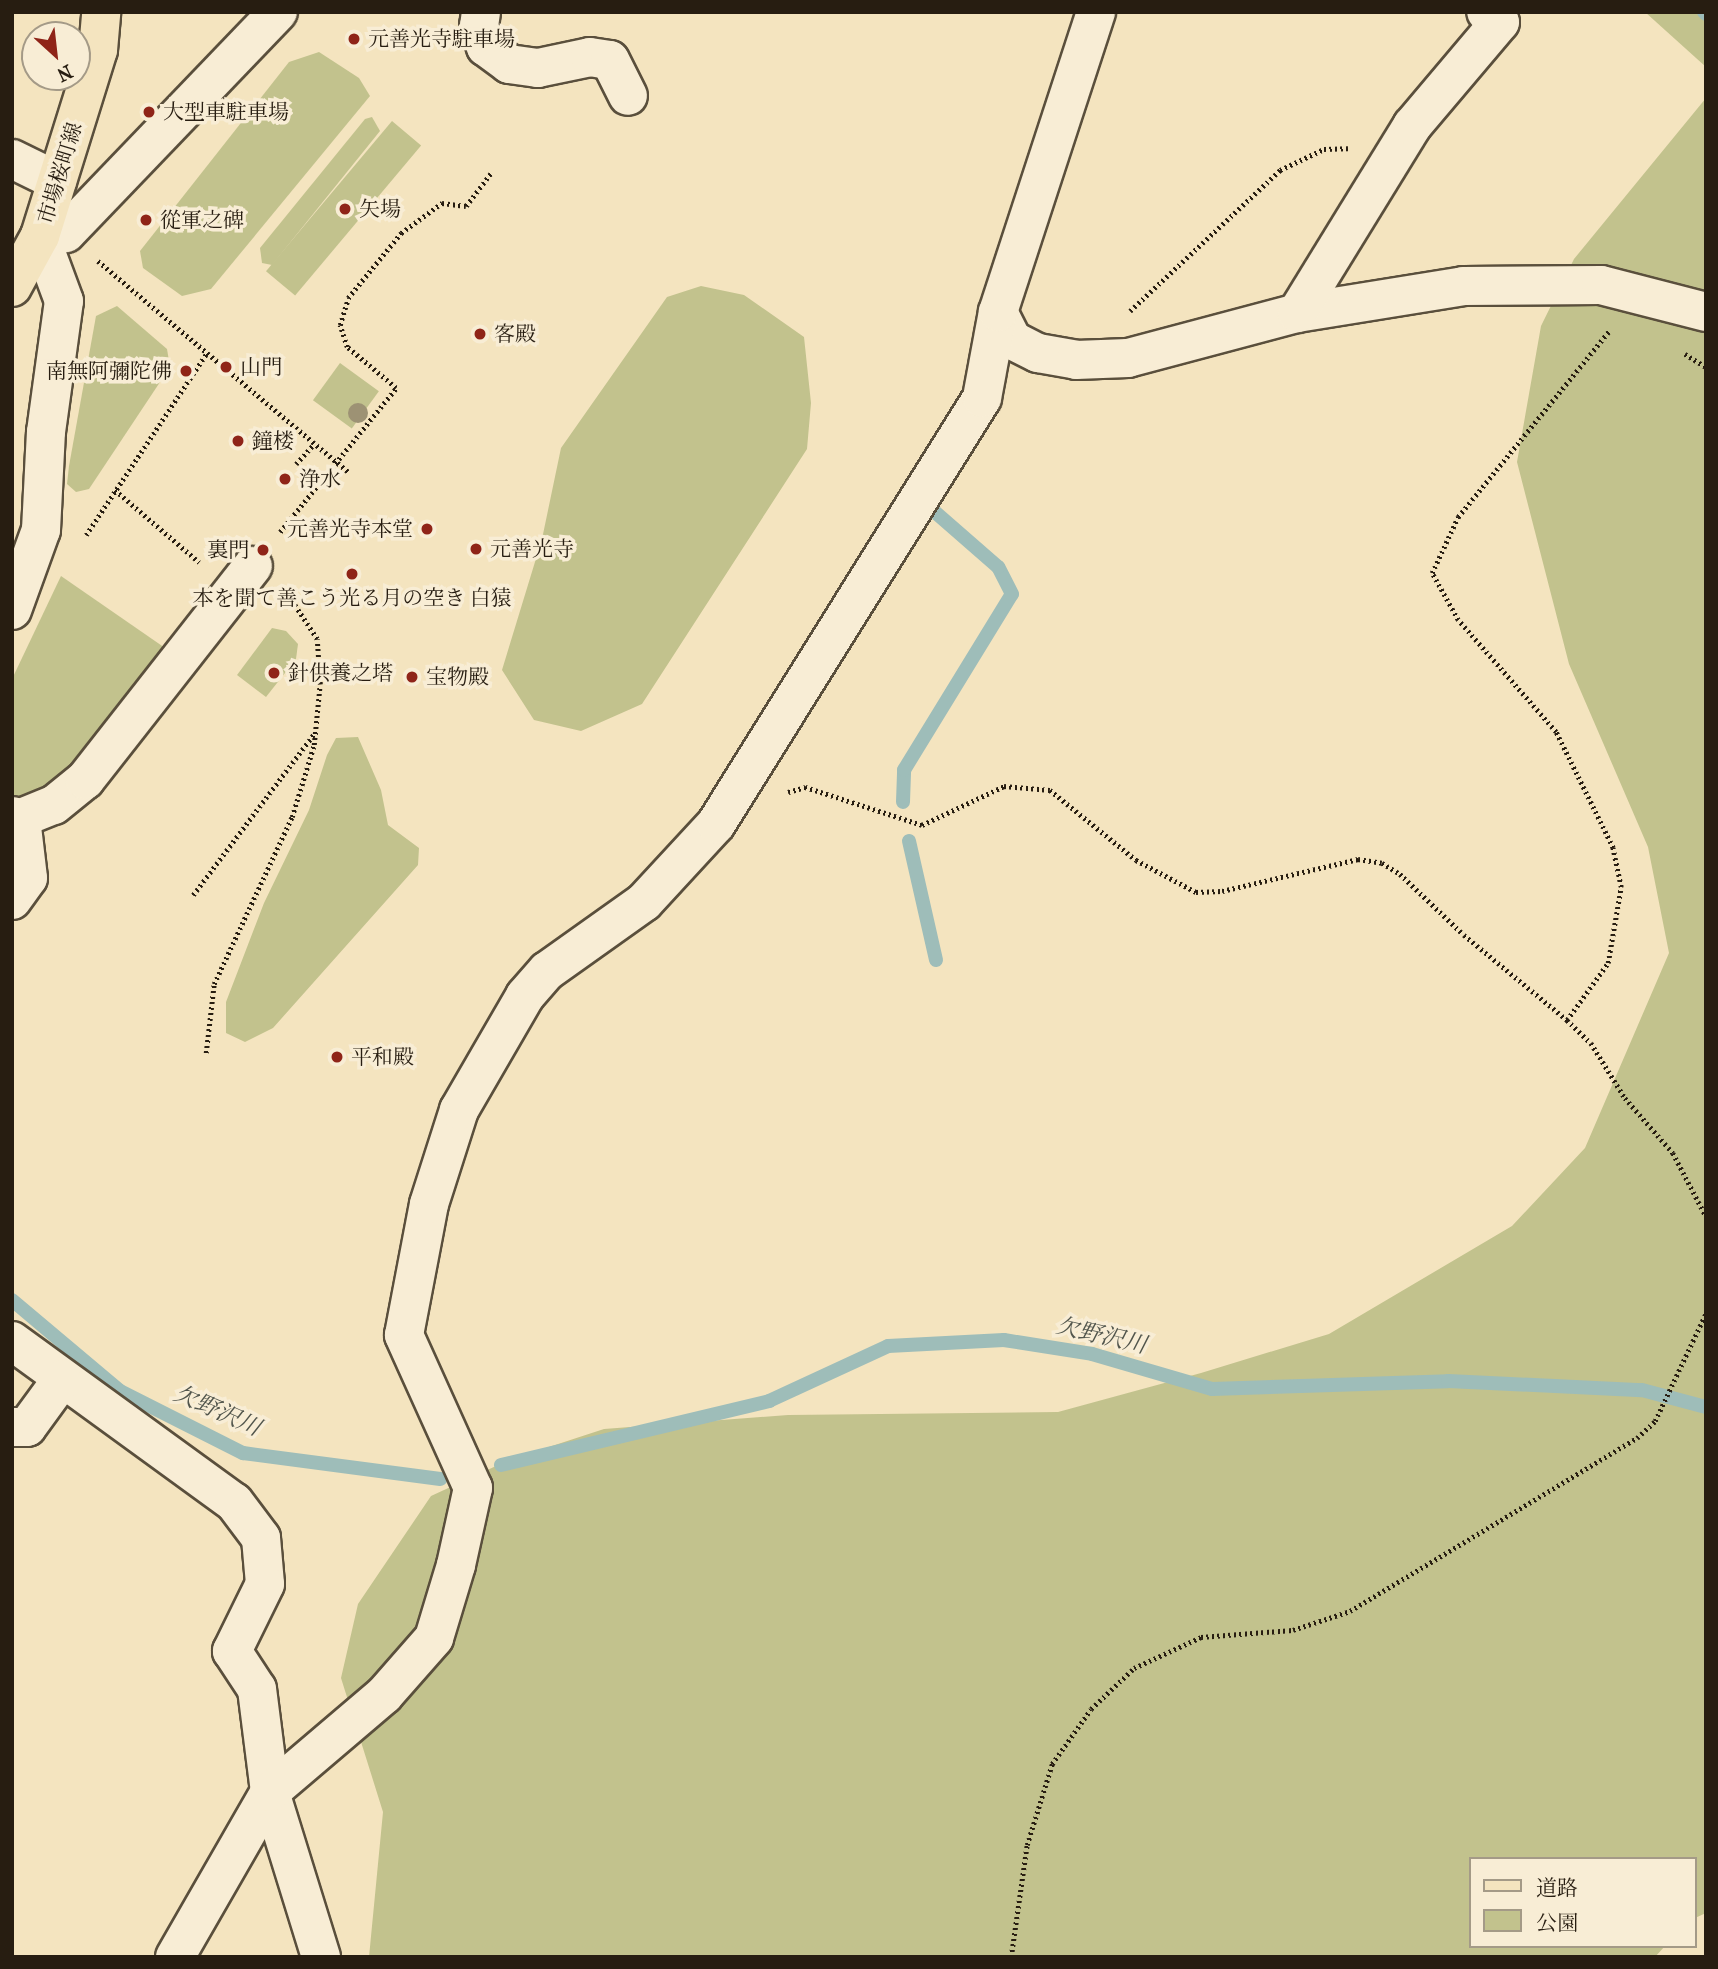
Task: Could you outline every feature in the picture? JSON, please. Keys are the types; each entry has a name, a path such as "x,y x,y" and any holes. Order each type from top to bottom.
{"main road":[{"name":"市場桜町線","path":"12,286 53,235 57,181 98,50 101,12"}],"street":[{"path":"12,610 41,530 46,432 64,301 53,235 278,12"},
{"path":"481,12 479,26 486,47 509,64 538,68 590,57 610,60 628,96"},
{"path":"175,1957 270,1792 384,1695 433,1638 456,1565 473,1489 404,1335 429,1204 459,1110 526,996 547,971 644,902 716,824 982,398 998,312 1096,12"},
{"path":"1297,313 1412,126 1500,22 1486,12"},
{"path":"12,159 57,181"},
{"path":"998,312 1012,340 1038,353 1076,360 1128,358 1297,313 1463,286 1520,282 1601,285 1706,312"},
{"path":"12,900 28,878 17,817 54,805 85,779 243,578"},
{"path":"12,1341 234,1502 261,1538 265,1584 232,1651 257,1689 270,1792 321,1957"},
{"path":"12,1427 27,1427 62,1379"}],"path":[{"path":"1127,313 1280,170 1324,149 1346,148 1412,126"},
{"path":"243,578 396,388 346,348 340,325 348,298 401,233 442,203 466,206 491,173"},
{"path":"53,235 207,353 349,472"},
{"path":"1567,1020 1608,963 1621,887 1613,848 1556,733 1458,620 1432,573 1458,517 1614,324"},
{"path":"82,542 207,353"},
{"path":"296,464 314,444"},
{"path":"115,490 243,578 292,596 317,639 320,684 315,733 292,817 214,984 206,1053"},
{"path":"193,895 315,733"},
{"path":"778,796 806,787 922,825 992,789 1029,785 1050,790 1136,860 1196,892 1222,891 1358,859 1382,863 1400,874 1464,935 1591,1043 1625,1098 1673,1153 1706,1216"},
{"path":"1011,1957 1027,1845 1052,1764 1091,1709 1134,1668 1201,1637 1293,1630 1350,1611 1637,1438 1655,1421 1706,1313"}],"green space":[{"path":"1645,12 1706,12 1706,67"},
{"path":"319,52 359,78 370,96 211,289 182,296 143,268 140,251 289,62"},
{"path":"1706,98 1706,1913 1697,1917 1697,1857 1470,1857 1470,1948 1663,1948 1655,1957 369,1957 383,1812 341,1678 358,1604 431,1496 509,1460 604,1429 788,1415 1058,1412 1201,1373 1329,1334 1512,1226 1585,1148 1669,953 1648,847 1569,664 1517,462 1541,326 1574,259"},
{"path":"372,117 380,131 272,265 262,263 260,248 365,119"},
{"name":"矢場","path":"392,121 421,145 295,296 266,271"},
{"path":"701,286 744,295 804,337 811,403 807,449 642,704 581,731 534,720 502,670 542,539 561,448 667,297"},
{"path":"117,306 167,349 170,367 89,489 76,492 67,484 69,466 96,316"},
{"path":"340,363 379,391 352,428 313,400"},
{"path":"61,576 168,650 54,791 12,802 12,679"},
{"path":"272,628 286,631 298,644 296,659 266,697 237,675"},
{"path":"358,737 381,790 388,825 419,848 418,865 273,1028 245,1042 226,1033 226,1002 264,903 309,810 327,755 336,738"}],"waterway":[{"path":"903,802 904,770 1012,594 998,567 935,512"},
{"path":"909,841 936,960"},
{"name":"欠野沢川","path":"12,1300 120,1391 243,1453 440,1479"},
{"name":"欠野沢川","path":"501,1465 769,1401 888,1346 1004,1340 1092,1354 1212,1389 1448,1381 1642,1390 1706,1407"}],"place":[{"name":"元善光寺駐車場","path":"354,39"},
{"name":"大型車駐車場","path":"149,112"},
{"name":"矢場","path":"345,209"},
{"name":"從軍之碑","path":"146,220"},
{"name":"客殿","path":"480,334"},
{"name":"山門","path":"226,367"},
{"name":"南無阿彌陀佛","path":"186,371"},
{"name":"鐘楼","path":"238,441"},
{"name":"浄水","path":"285,479"},
{"name":"元善光寺本堂","path":"427,529"},
{"name":"元善光寺","path":"476,549"},
{"name":"裏門","path":"263,550"},
{"name":"本を聞て善こう光る月の空き 白猿","path":"352,574"},
{"name":"針供養之塔","path":"274,673"},
{"name":"宝物殿","path":"412,677"},
{"name":"平和殿","path":"337,1057"}]}
